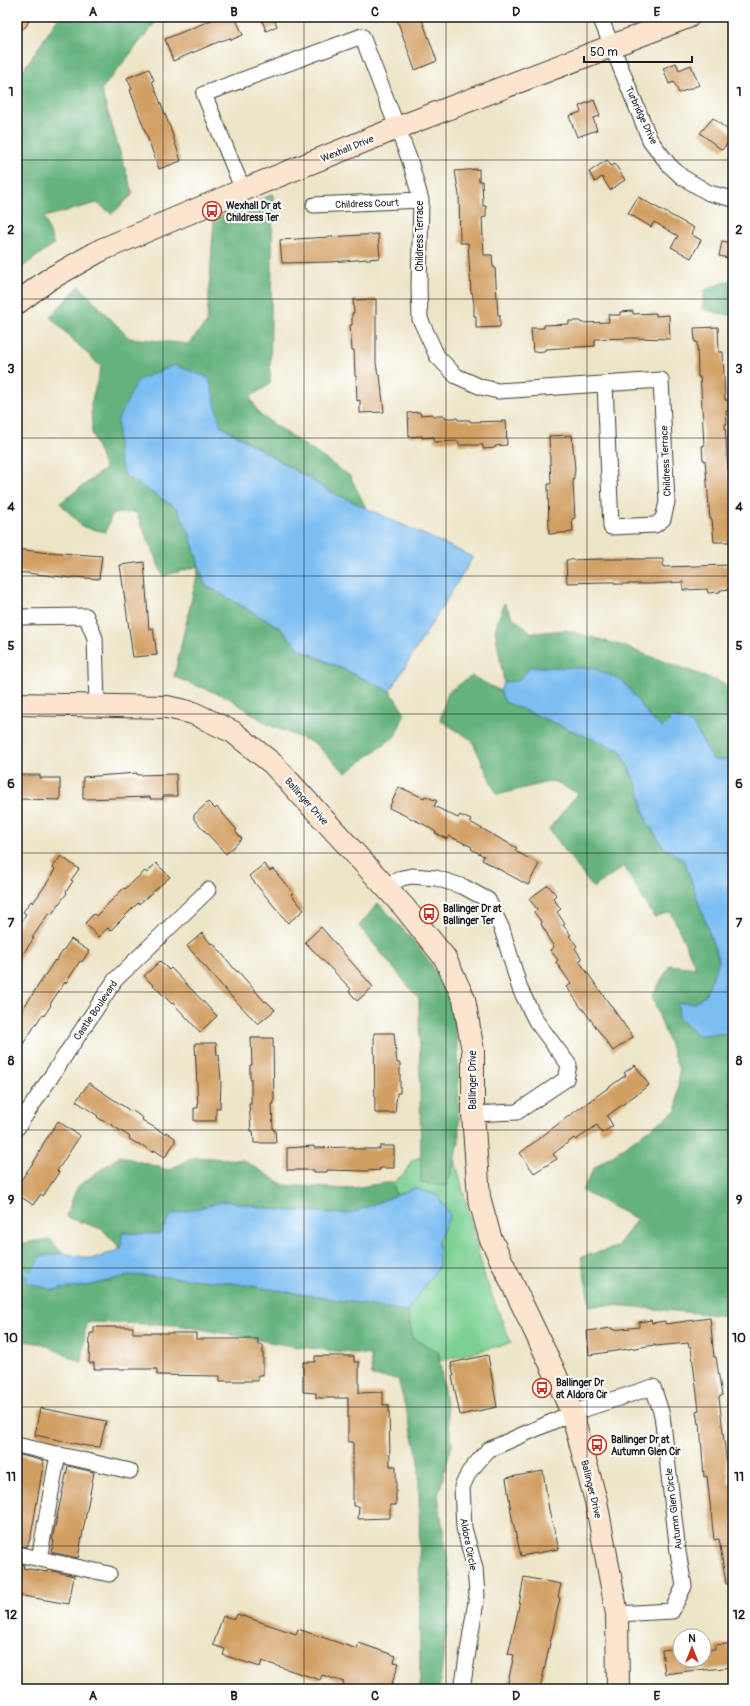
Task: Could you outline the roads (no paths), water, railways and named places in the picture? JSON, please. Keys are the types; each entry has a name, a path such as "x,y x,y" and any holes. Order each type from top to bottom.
{"street":[{"name":"Turbridge Drive","path":"600,17 650,140 669,165 682,177 709,193 733,199"},
{"name":"Wexhall Drive","path":"17,303 48,280 101,250 243,190 397,128 688,17"},
{"name":"Childress Terrace","path":"243,190 204,94 362,36 410,162 421,200 419,287 420,319 438,356 456,376 481,387 498,391 661,380 667,502 663,519 655,525 611,527 605,384"},
{"name":"Childress Court","path":"314,205 421,200"},
{"path":"17,617 86,616 95,638 97,705"},
{"name":"Ballinger Drive","path":"17,704 167,707 193,713 233,732 273,764 386,886 445,958 464,999 473,1051 472,1114 479,1197 490,1237 553,1369 572,1413 596,1501 617,1614 618,1689"},
{"path":"386,886 402,878 412,876 436,878 464,887 488,900 502,929 523,995 536,1020 568,1065 566,1079 517,1112 472,1114"},
{"name":"Castle Boulevard","path":"17,1128 114,980 208,890"},
{"name":"Autumn Glen Circle","path":"572,1413 652,1387 662,1415 678,1552 684,1586 672,1611 617,1614"},
{"name":"Aldora Circle","path":"462,1689 477,1595 475,1568 464,1528 462,1487 469,1472 488,1450 572,1413"},
{"path":"17,1445 130,1471"},
{"path":"39,1559 58,1454"},
{"path":"17,1554 109,1574"}],"water":[{"path":"175,365 209,378 221,426 331,492 473,557 390,691 300,649 279,627 205,585 189,532 177,508 125,476 118,457 118,419 138,380"},
{"path":"530,667 593,668 623,681 650,717 662,728 673,717 693,724 714,761 733,758 733,1033 697,1035 679,1019 678,1003 694,1003 705,996 719,961 684,860 664,848 647,822 638,787 621,751 505,702 500,691 504,682 518,681"},
{"path":"414,1188 437,1195 450,1215 438,1241 439,1266 407,1311 226,1282 167,1277 128,1275 92,1285 53,1290 25,1282 40,1257 62,1253 94,1259 121,1249 122,1233 160,1234 171,1215 225,1201 278,1210 350,1214"}],"waterway":[{"path":"17,1270 31,1274"}],"place":[{"name":"Wexhall Dr at Childress Ter","path":"212,211"},
{"name":"Ballinger Dr at Ballinger Ter","path":"429,914"},
{"name":"Ballinger Dr at Aldora Cir","path":"542,1388"},
{"name":"Ballinger Dr at Autumn Glen Cir","path":"597,1445"}]}
